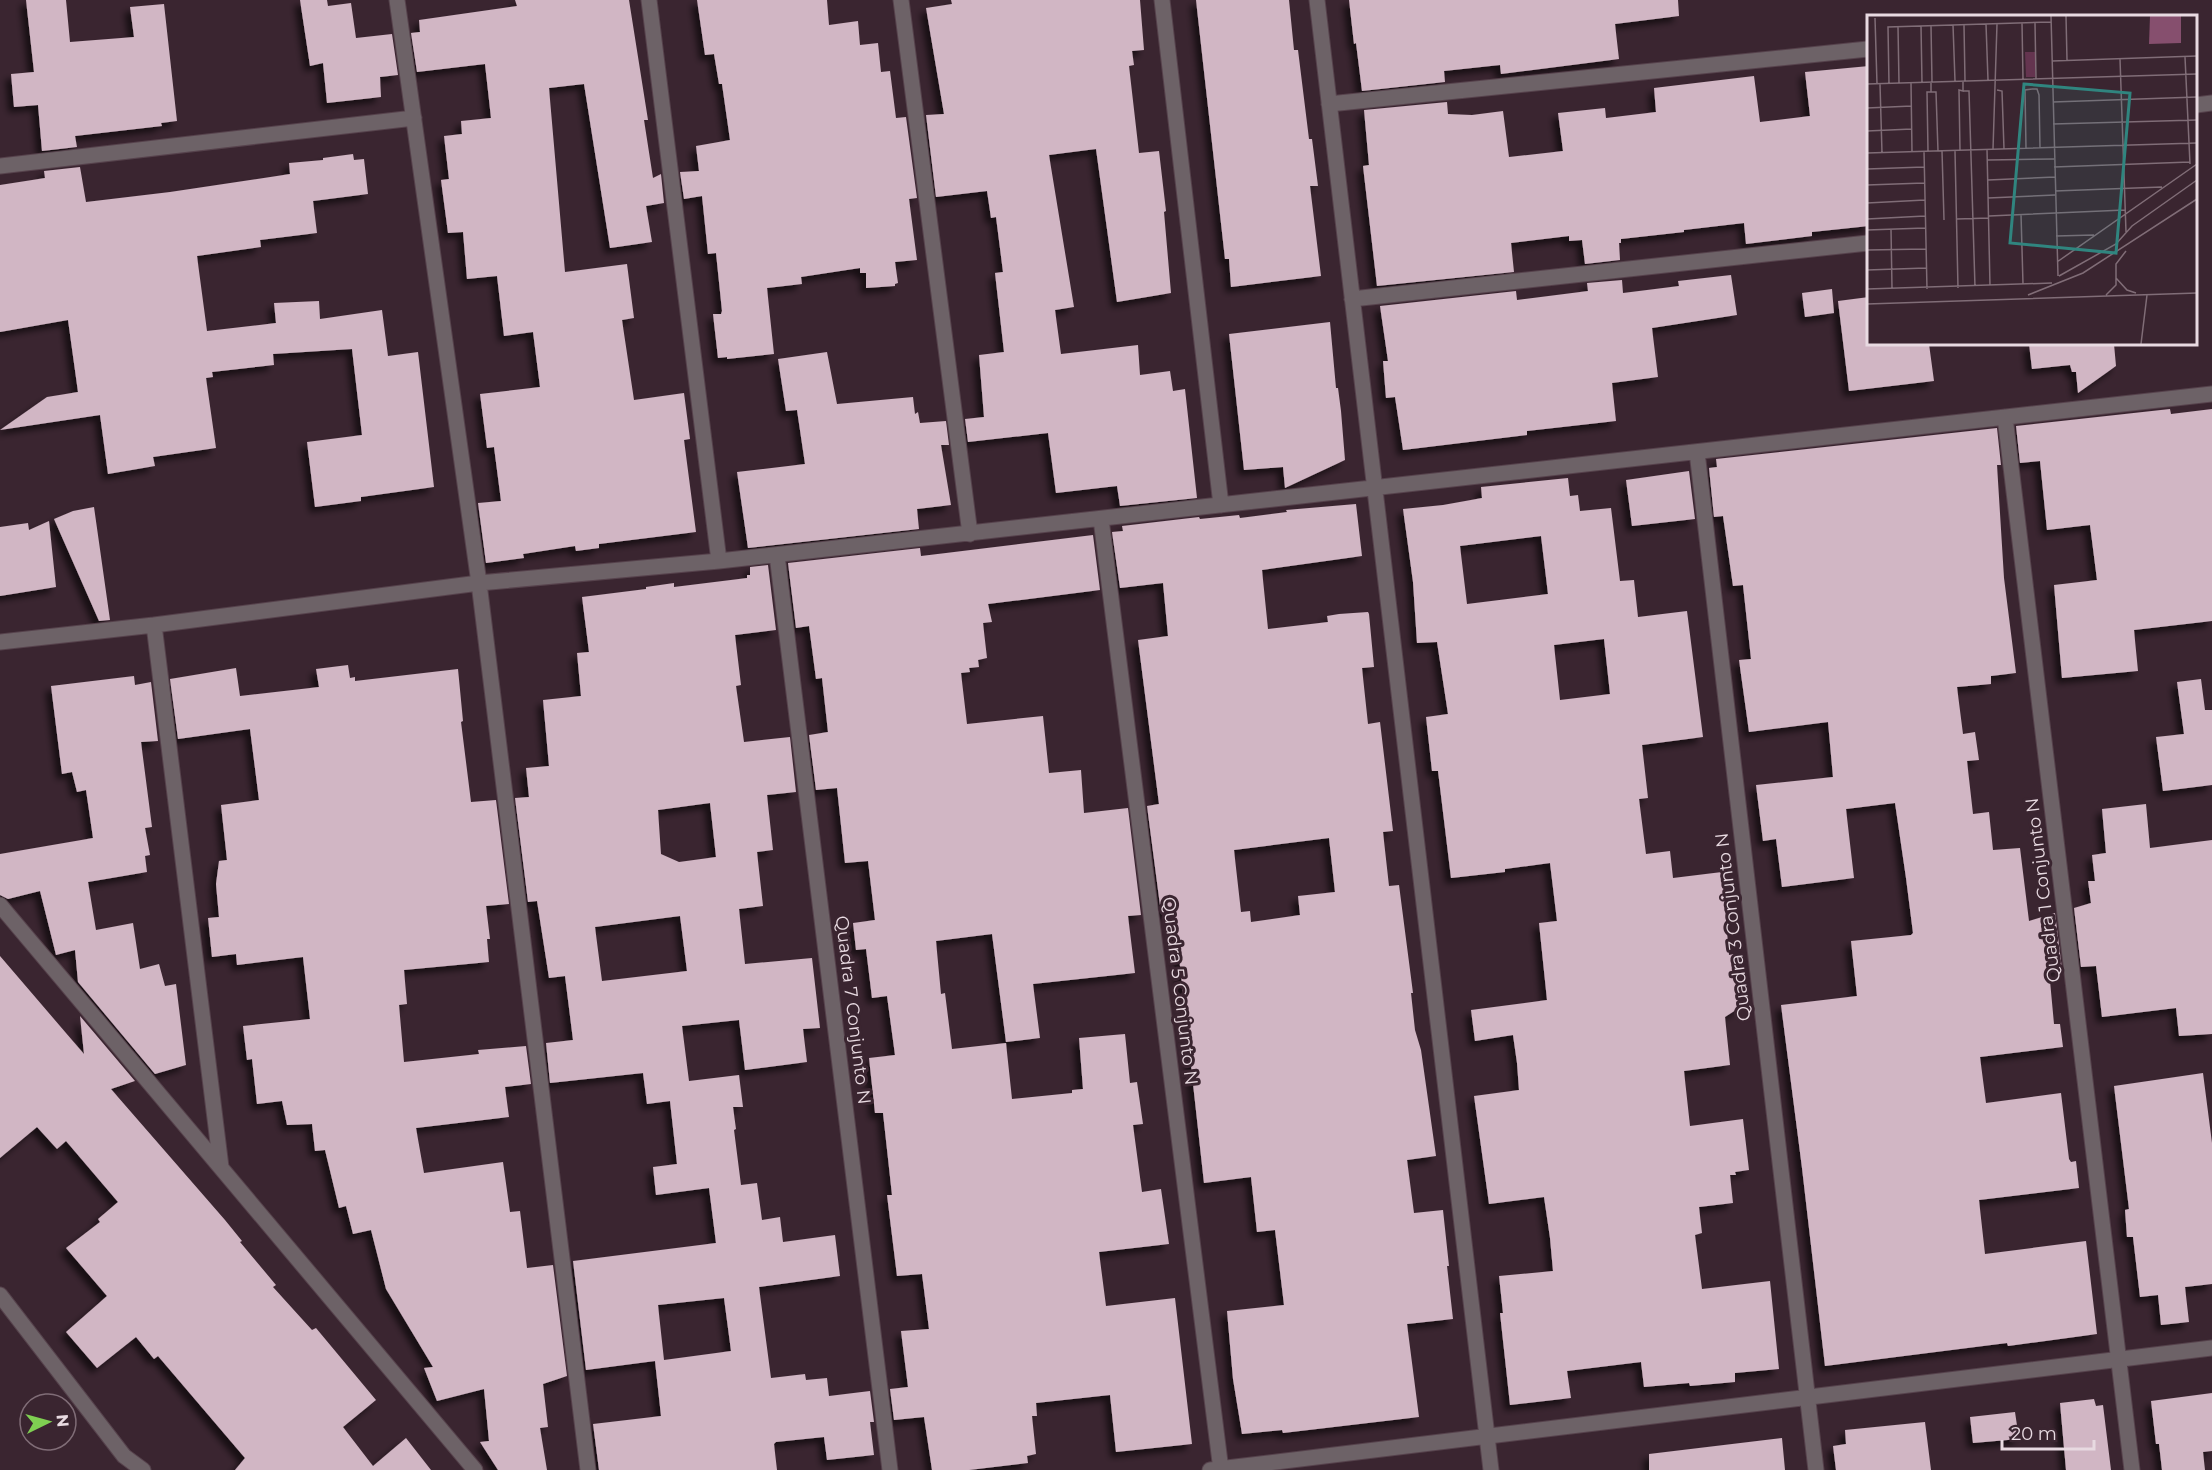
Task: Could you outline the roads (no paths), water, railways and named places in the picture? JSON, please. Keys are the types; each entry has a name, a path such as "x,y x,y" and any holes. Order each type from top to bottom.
{"street":[{"path":"397,0 479,583 588,1470"},
{"path":"649,0 719,561"},
{"path":"901,0 970,534"},
{"path":"1162,0 1221,505"},
{"path":"1317,0 1491,1470"},
{"path":"1329,104 1867,49"},
{"path":"2197,105 2212,103"},
{"path":"0,166 414,118"},
{"path":"1352,299 1867,243"},
{"path":"0,642 154,625 479,583 719,561 970,534 2212,394"},
{"name":"Quadra 1 Conjunto N","path":"2006,417 2132,1470"},
{"name":"Quadra 3 Conjunto N","path":"1697,452 1816,1470"},
{"name":"Quadra 5 Conjunto N","path":"1101,519 1217,1470"},
{"name":"Quadra 7 Conjunto N","path":"777,555 891,1470"},
{"path":"154,625 221,1167"},
{"path":"0,905 475,1470"},
{"path":"0,1295 124,1456 143,1470"},
{"path":"1217,1470 2212,1348"}]}
